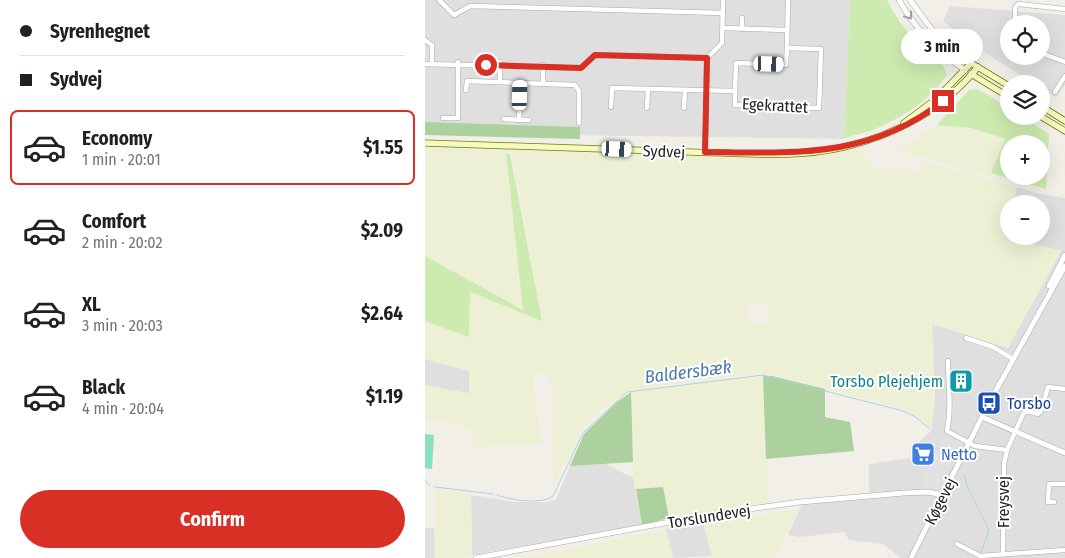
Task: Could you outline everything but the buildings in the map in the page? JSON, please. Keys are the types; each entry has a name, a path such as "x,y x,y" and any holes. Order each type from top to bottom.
{"main road":[{"name":"Sydvej","path":"899,127 936,99 971,63"},
{"path":"971,63 1000,80"},
{"name":"Sydvej","path":"425,143 705,152 820,152 865,142 912,123 933,110 972,75 978,67"},
{"path":"965,70 1000,92"},
{"path":"1050,112 1065,121"},
{"path":"1050,122 1065,131"}],"street":[{"path":"439,0 454,15 470,6 723,13"},
{"path":"425,64 543,65 581,68 595,55 707,58 721,46 723,0"},
{"path":"787,48 788,0"},
{"path":"899,0 915,25 929,42 965,70"},
{"path":"910,0 936,35 971,63"},
{"path":"1016,15 1016,6 1065,8"},
{"path":"742,18 742,29"},
{"path":"723,28 787,30"},
{"path":"425,40 432,45 432,64"},
{"name":"Egekrattet","path":"787,48 821,49 819,108 735,105 735,91 736,63 787,65 787,48"},
{"path":"1050,56 1065,62"},
{"path":"705,152 707,58"},
{"path":"443,118 458,118 458,63"},
{"path":"500,64 500,82"},
{"path":"543,65 543,83"},
{"path":"1055,92 1065,76"},
{"path":"466,90 467,82 575,85 579,91 579,123"},
{"path":"519,120 521,83"},
{"name":"Egekrattet","path":"611,107 612,88 735,91"},
{"path":"647,89 647,108"},
{"path":"684,108 685,90"},
{"path":"504,119 529,120"},
{"name":"Køgevej","path":"911,558 1041,306 1065,255"},
{"name":"Køgevej","path":"1041,306 1065,266"},
{"path":"966,338 993,346 1013,359"},
{"path":"948,361 948,386 951,396 947,431 969,444 1007,450"},
{"name":"Freysvej","path":"1003,554 1003,472 1007,450 1025,412 1040,413 1049,387 1065,389"},
{"path":"982,418 1065,453"},
{"path":"1054,502 1049,502 1049,484 1065,484"},
{"name":"Torslundevej","path":"476,558 742,510 904,492 943,494"},
{"path":"957,544 980,556 1065,550"},
{"path":"1046,552 1046,558"}],"shaded area":[{"path":"425,0 850,0 844,139 425,133"},
{"path":"950,6 1065,15 1065,85 1056,98 1050,94 1050,75 1020,75 1004,65 1050,65 1050,15 1000,15 1000,62 975,46 943,21"},
{"path":"1017,187 1048,195 1015,195"},
{"path":"1050,195 1065,198 1065,558 901,558 883,544 849,540 844,532 799,537 788,535 804,499 869,493 869,464 911,458 920,441 931,431 935,398 932,324 1061,251 1037,245 1050,245"},
{"path":"425,359 469,371 469,394 425,385"},
{"path":"940,436 960,442 956,451 958,452 955,458 953,457 945,476 938,477 943,481 932,488 921,488 934,449 939,451 941,446 938,445"},
{"path":"604,463 633,478 642,525 472,555 471,495 514,502 547,502 556,499 570,466"},
{"path":"703,522 712,556 673,558 666,529"},
{"path":"425,528 434,528 435,558 425,558"}],"green space":[{"path":"850,0 887,0 899,21 910,35 942,64 947,74 933,92 903,115 870,131 844,139"},
{"path":"978,89 1000,102 1000,125 1035,125 1049,135 1000,135 1000,137 971,128 937,125 969,90"},
{"path":"425,122 580,127 580,139 425,135"},
{"path":"937,125 971,128 1000,138 1000,152 990,177 898,150"},
{"path":"425,147 761,158 818,156 859,148 873,167 923,170 923,161 1000,182 1000,185 1017,187 1015,195 1000,195 1000,245 1037,245 1061,251 1008,348 932,324 935,398 931,431 919,416 901,408 762,373 640,388 632,391 763,376 769,502 669,518 663,487 636,489 633,478 630,392 608,402 578,434 553,488 551,384 548,375 533,374 541,443 472,448 470,427 425,419 425,385 469,393 469,371 425,359 425,321 469,337 469,292 542,320 512,152 506,153 523,310 425,256","holes":["747,304 768,304 769,324 748,322"]},
{"path":"1000,151 1000,176 991,173"},
{"path":"506,153 510,154 542,321 470,292 469,337 425,321 425,256 523,310"},
{"path":"1032,185 1046,185 1046,189"},
{"path":"763,376 772,376 825,389 825,417 850,422 854,451 766,459"},
{"path":"631,392 633,462 570,466 584,434 616,403"},
{"path":"425,434 434,435 432,469 425,468"},
{"path":"663,487 669,518 642,525 636,489"},
{"path":"435,489 471,495 472,555 456,558 435,558"},
{"path":"798,509 776,558 699,558 712,556 703,522"},
{"path":"666,529 673,558 524,558 589,545"}],"waterway":[{"name":"Baldersbæk","path":"497,495 510,499 533,501 548,499 553,496 583,433 627,392 763,375 903,411 914,416 929,428"},
{"name":"Baldersbæk","path":"964,475 967,486 989,531 981,552"},
{"name":"Baldersbæk","path":"425,480 430,486"},
{"name":"Baldersbæk","path":"435,487 493,494"}],"place":[{"name":"Torsbo Plejehjem","path":"961,381"},
{"name":"Torsbo","path":"989,403"},
{"name":"Netto","path":"923,454"}],"route":[{"path":"486,65 581,68 595,55 707,58 705,152 796,153 820,152 843,148 865,142 912,123 933,110 943,101"}]}
